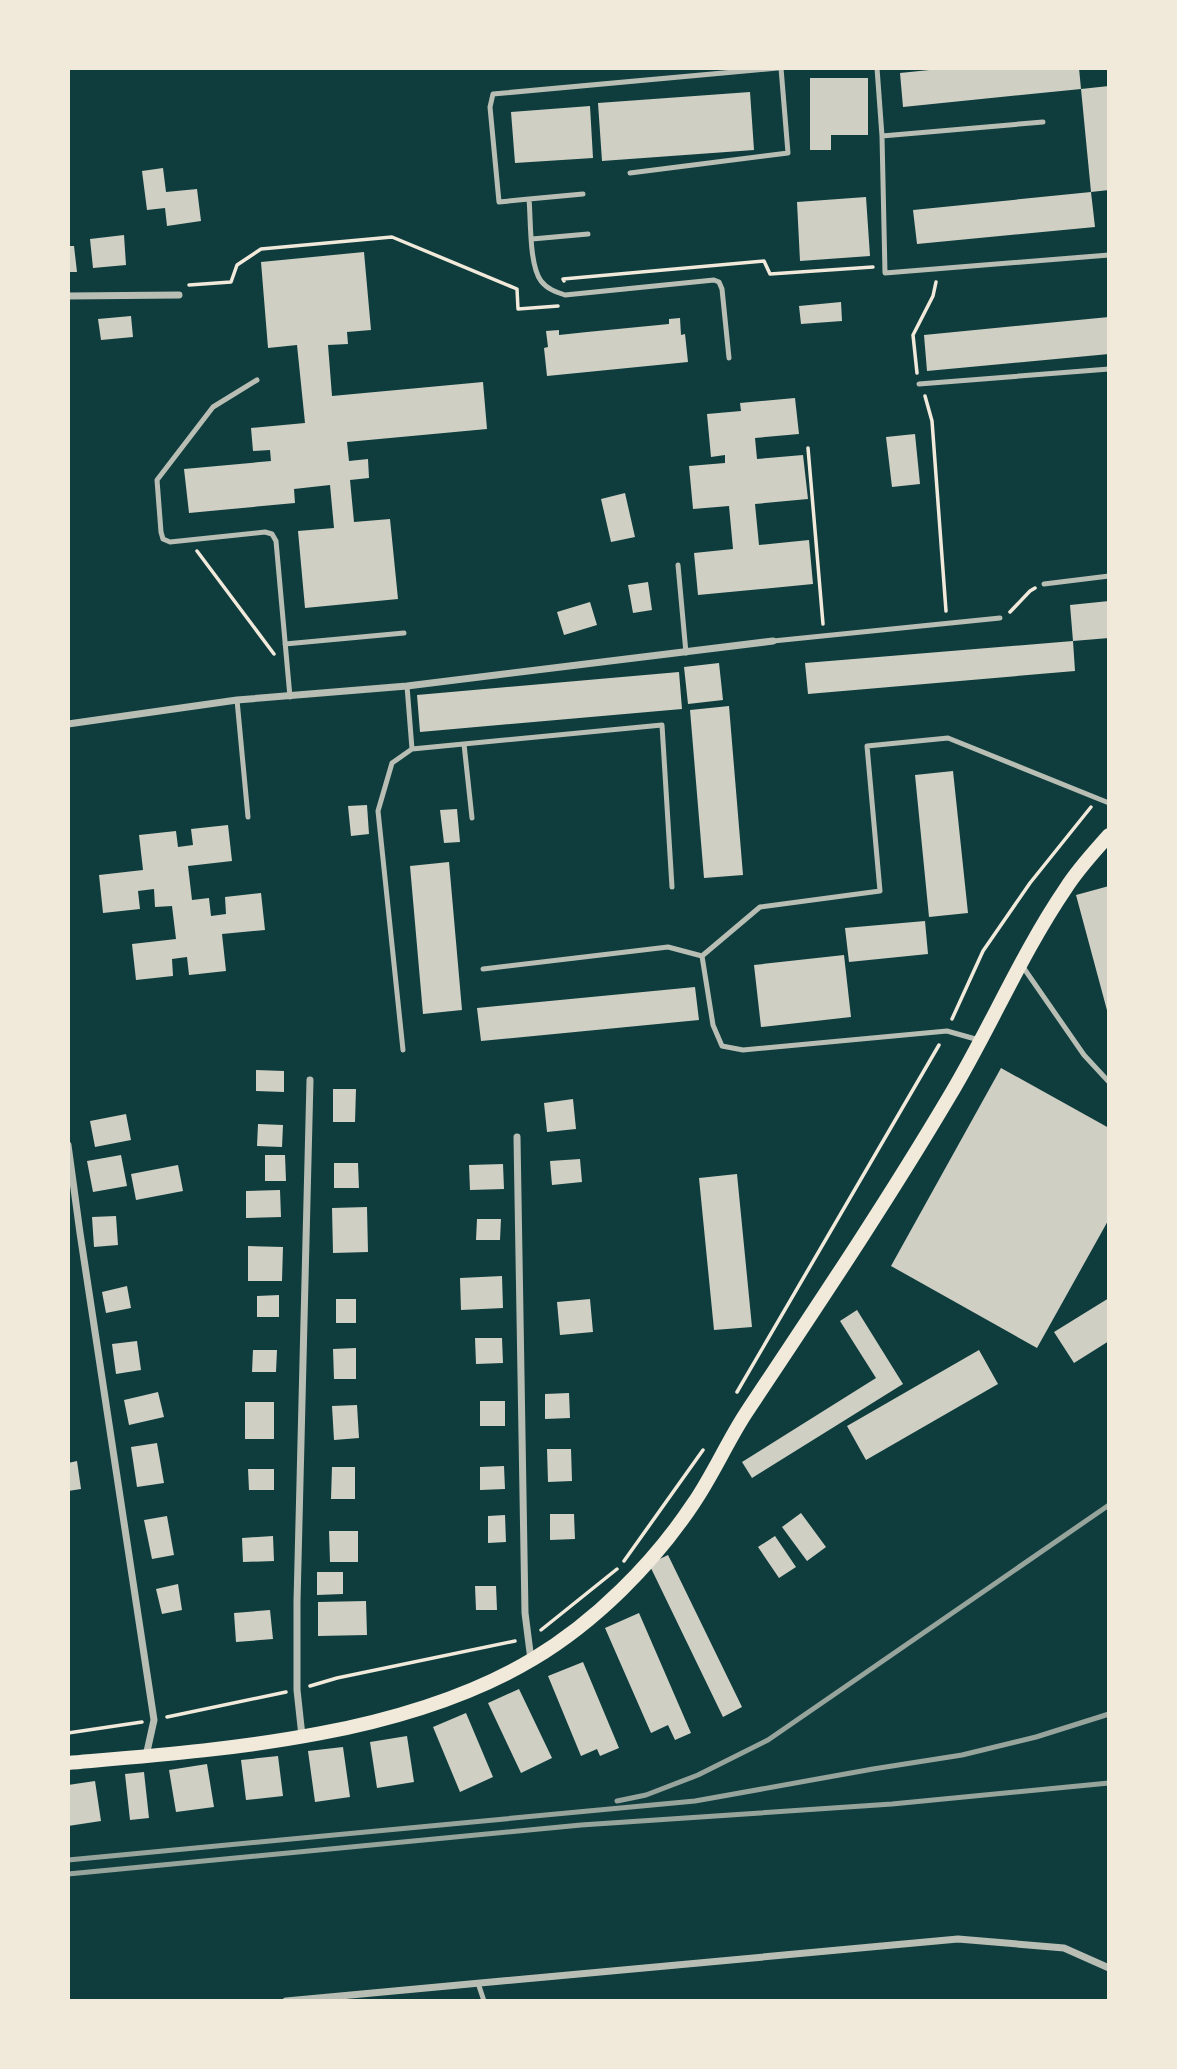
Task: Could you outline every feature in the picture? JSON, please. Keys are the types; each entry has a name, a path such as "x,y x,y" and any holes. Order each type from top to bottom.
{"main road":[{"path":"68,1763 146,1757 362,1726 473,1689 531,1661 577,1631 625,1587 693,1504 743,1417 826,1296 950,1097 1035,937 1068,885 1109,835"}],"street":[{"path":"68,296 178,295"},
{"path":"68,724 237,700 407,686 773,642"},
{"path":"302,1736 297,1690 310,1080"},
{"path":"517,1137 525,1612 531,1661"},
{"path":"68,1145 79,1233 154,1720 146,1757"},
{"path":"286,2001 958,1939 1064,1948 1109,1968"}],"lane":[{"path":"583,194 499,202 490,107 493,94 780,68 788,153 630,173"},
{"path":"877,68 882,136 885,273 1109,255"},
{"path":"882,136 1043,122"},
{"path":"529,199 536,271 542,282 553,292 565,295 714,280 719,282 722,289 729,358"},
{"path":"533,239 588,234"},
{"path":"919,384 1109,369"},
{"path":"257,380 213,408 157,480 161,532 163,539 170,542 265,532 272,534 276,541 290,697"},
{"path":"678,565 686,653"},
{"path":"1044,584 1109,576"},
{"path":"773,642 1000,618"},
{"path":"285,644 404,633"},
{"path":"407,686 412,749"},
{"path":"237,700 248,817"},
{"path":"403,1050 378,811 392,763 412,749 662,725 672,887"},
{"path":"702,956 760,907 880,891 867,746 948,738 1109,803"},
{"path":"464,744 472,818"},
{"path":"483,969 668,947 702,956"},
{"path":"702,956 713,1025 722,1046 743,1051 947,1031 982,1040"},
{"path":"1021,965 1084,1055 1109,1082"},
{"path":"478,1983 484,2001"}],"path":[{"path":"938,268 933,296 915,326 913,335 919,384 929,403 932,421 947,624"},
{"path":"808,448 825,636"},
{"path":"188,540 288,672"},
{"path":"1000,618 1006,616 1030,591 1044,584"},
{"path":"735,1396 947,1031 984,951 1030,883 1097,799"},
{"path":"68,1733 154,1720 528,1638 622,1564 708,1442"}],"building":[{"path":"949,68 1079,68 1081,89 903,107 900,73"},
{"path":"810,78 868,78 868,135 831,135 831,150 810,150"},
{"path":"1109,86 1109,190 1091,192 1081,89"},
{"path":"750,92 754,150 602,161 598,103"},
{"path":"590,106 593,158 515,163 511,112"},
{"path":"163,168 166,192 197,189 201,221 167,226 165,208 147,210 142,171"},
{"path":"1091,192 1095,227 917,244 913,210"},
{"path":"866,197 870,256 800,261 797,202"},
{"path":"124,235 126,265 93,268 90,239"},
{"path":"68,246 74,246 77,272 68,272"},
{"path":"364,252 371,330 347,332 348,344 328,345 332,396 483,382 487,429 347,442 349,461 368,459 369,478 350,480 354,522 390,519 398,599 305,608 298,531 334,528 330,485 294,489 295,503 189,513 184,469 271,461 270,450 253,451 251,428 305,423 297,345 268,348 261,262"},
{"path":"841,302 842,321 801,324 799,306"},
{"path":"131,316 133,337 101,340 98,319"},
{"path":"1109,317 1109,354 927,371 924,335"},
{"path":"680,318 688,362 547,376 544,348 548,347 546,331 559,330 559,335 669,324 669,319"},
{"path":"795,398 799,434 755,438 757,459 803,455 808,499 755,504 759,545 809,540 813,584 698,595 694,553 733,549 729,506 693,509 689,466 725,463 725,455 711,457 707,414 741,411 740,403"},
{"path":"915,434 920,484 892,487 886,437"},
{"path":"625,493 635,537 611,542 601,499"},
{"path":"648,582 652,610 633,613 628,585"},
{"path":"1109,601 1109,638 1073,641 1070,605"},
{"path":"590,602 597,625 564,635 557,612"},
{"path":"1073,641 1075,671 808,694 805,663"},
{"path":"719,663 723,700 688,704 684,667"},
{"path":"679,672 682,709 420,732 417,695"},
{"path":"729,706 743,875 704,878 690,710"},
{"path":"953,771 968,913 929,917 915,775"},
{"path":"367,805 369,834 351,836 348,806"},
{"path":"457,809 460,842 444,843 440,810"},
{"path":"228,825 232,861 188,866 192,900 209,898 211,916 226,914 225,897 261,893 265,930 222,934 226,971 189,975 187,957 172,959 173,976 136,980 132,944 176,939 172,906 155,907 154,889 138,891 140,909 103,913 99,875 143,870 139,835 176,831 178,847 193,845 191,829"},
{"path":"449,862 462,1010 423,1014 410,866"},
{"path":"1109,886 1109,1014 1108,1014 1076,895"},
{"path":"925,921 928,954 849,962 845,928"},
{"path":"844,955 851,1017 761,1027 754,965"},
{"path":"695,987 699,1020 481,1041 477,1008"},
{"path":"1001,1068 1109,1128 1109,1219 1037,1348 891,1266"},
{"path":"256,1070 284,1071 284,1092 256,1091"},
{"path":"333,1089 356,1089 355,1122 333,1122"},
{"path":"573,1099 576,1129 547,1132 544,1103"},
{"path":"126,1114 131,1140 95,1147 90,1121"},
{"path":"258,1124 283,1125 282,1147 257,1146"},
{"path":"121,1155 127,1186 93,1192 87,1161"},
{"path":"265,1155 285,1155 286,1181 265,1181"},
{"path":"580,1159 582,1182 552,1185 550,1161"},
{"path":"334,1163 358,1163 359,1188 334,1188"},
{"path":"503,1164 504,1189 470,1190 469,1165"},
{"path":"178,1165 183,1191 136,1200 131,1174"},
{"path":"737,1174 752,1327 714,1330 699,1178"},
{"path":"280,1190 281,1217 246,1218 246,1191"},
{"path":"367,1207 368,1252 333,1253 332,1208"},
{"path":"116,1216 118,1245 94,1247 92,1217"},
{"path":"477,1219 501,1219 500,1240 476,1240"},
{"path":"248,1246 283,1247 282,1281 248,1281"},
{"path":"502,1276 503,1308 461,1310 460,1278"},
{"path":"127,1286 131,1308 106,1313 102,1292"},
{"path":"279,1295 279,1317 257,1317 257,1296"},
{"path":"1109,1298 1109,1341 1074,1363 1054,1332"},
{"path":"336,1299 356,1299 356,1323 336,1323"},
{"path":"590,1299 593,1332 560,1335 557,1302"},
{"path":"857,1310 903,1384 752,1478 742,1462 876,1378 840,1321"},
{"path":"475,1338 502,1338 503,1363 476,1364"},
{"path":"137,1341 141,1370 116,1374 112,1344"},
{"path":"356,1348 356,1379 334,1379 333,1349"},
{"path":"253,1350 277,1350 276,1372 252,1372"},
{"path":"979,1350 998,1384 866,1460 847,1426"},
{"path":"158,1392 164,1417 129,1425 124,1400"},
{"path":"569,1393 570,1418 545,1419 545,1394"},
{"path":"480,1401 505,1401 505,1426 480,1426"},
{"path":"245,1402 274,1402 274,1439 245,1439"},
{"path":"357,1405 359,1438 334,1440 332,1406"},
{"path":"157,1443 164,1483 137,1487 131,1447"},
{"path":"547,1449 571,1449 572,1481 548,1482"},
{"path":"77,1461 81,1489 68,1491 68,1463"},
{"path":"504,1466 505,1489 480,1490 480,1467"},
{"path":"332,1467 355,1467 355,1499 331,1499"},
{"path":"248,1469 274,1469 274,1490 249,1490"},
{"path":"801,1513 826,1547 807,1561 782,1527"},
{"path":"550,1514 574,1514 575,1539 550,1540"},
{"path":"505,1515 506,1542 488,1543 488,1516"},
{"path":"167,1516 174,1555 152,1559 144,1520"},
{"path":"329,1531 358,1531 358,1562 330,1562"},
{"path":"273,1536 274,1561 243,1562 242,1538"},
{"path":"775,1536 796,1567 779,1578 758,1547"},
{"path":"668,1555 742,1707 723,1717 649,1564"},
{"path":"317,1572 343,1572 343,1594 317,1595"},
{"path":"178,1584 182,1610 162,1614 156,1589"},
{"path":"475,1586 496,1586 497,1610 476,1610"},
{"path":"366,1601 367,1635 318,1636 318,1602"},
{"path":"270,1610 273,1639 236,1642 234,1613"},
{"path":"639,1613 691,1733 675,1740 668,1725 651,1733 605,1628"},
{"path":"583,1662 619,1748 600,1756 597,1749 581,1756 548,1676"},
{"path":"519,1689 552,1758 521,1773 488,1703"},
{"path":"466,1713 493,1777 460,1792 433,1727"},
{"path":"407,1736 414,1782 377,1788 370,1742"},
{"path":"343,1747 350,1797 315,1802 308,1751"},
{"path":"278,1756 283,1796 246,1800 241,1760"},
{"path":"207,1764 214,1807 176,1812 169,1770"},
{"path":"144,1772 149,1818 130,1820 125,1774"},
{"path":"95,1781 101,1821 68,1826 68,1785"}],"railway":[{"path":"617,1801 646,1795 698,1775 768,1740 1109,1505"},
{"path":"68,1860 695,1801 962,1755 1036,1737 1109,1714"},
{"path":"68,1874 581,1825 892,1804 1109,1783"}]}
